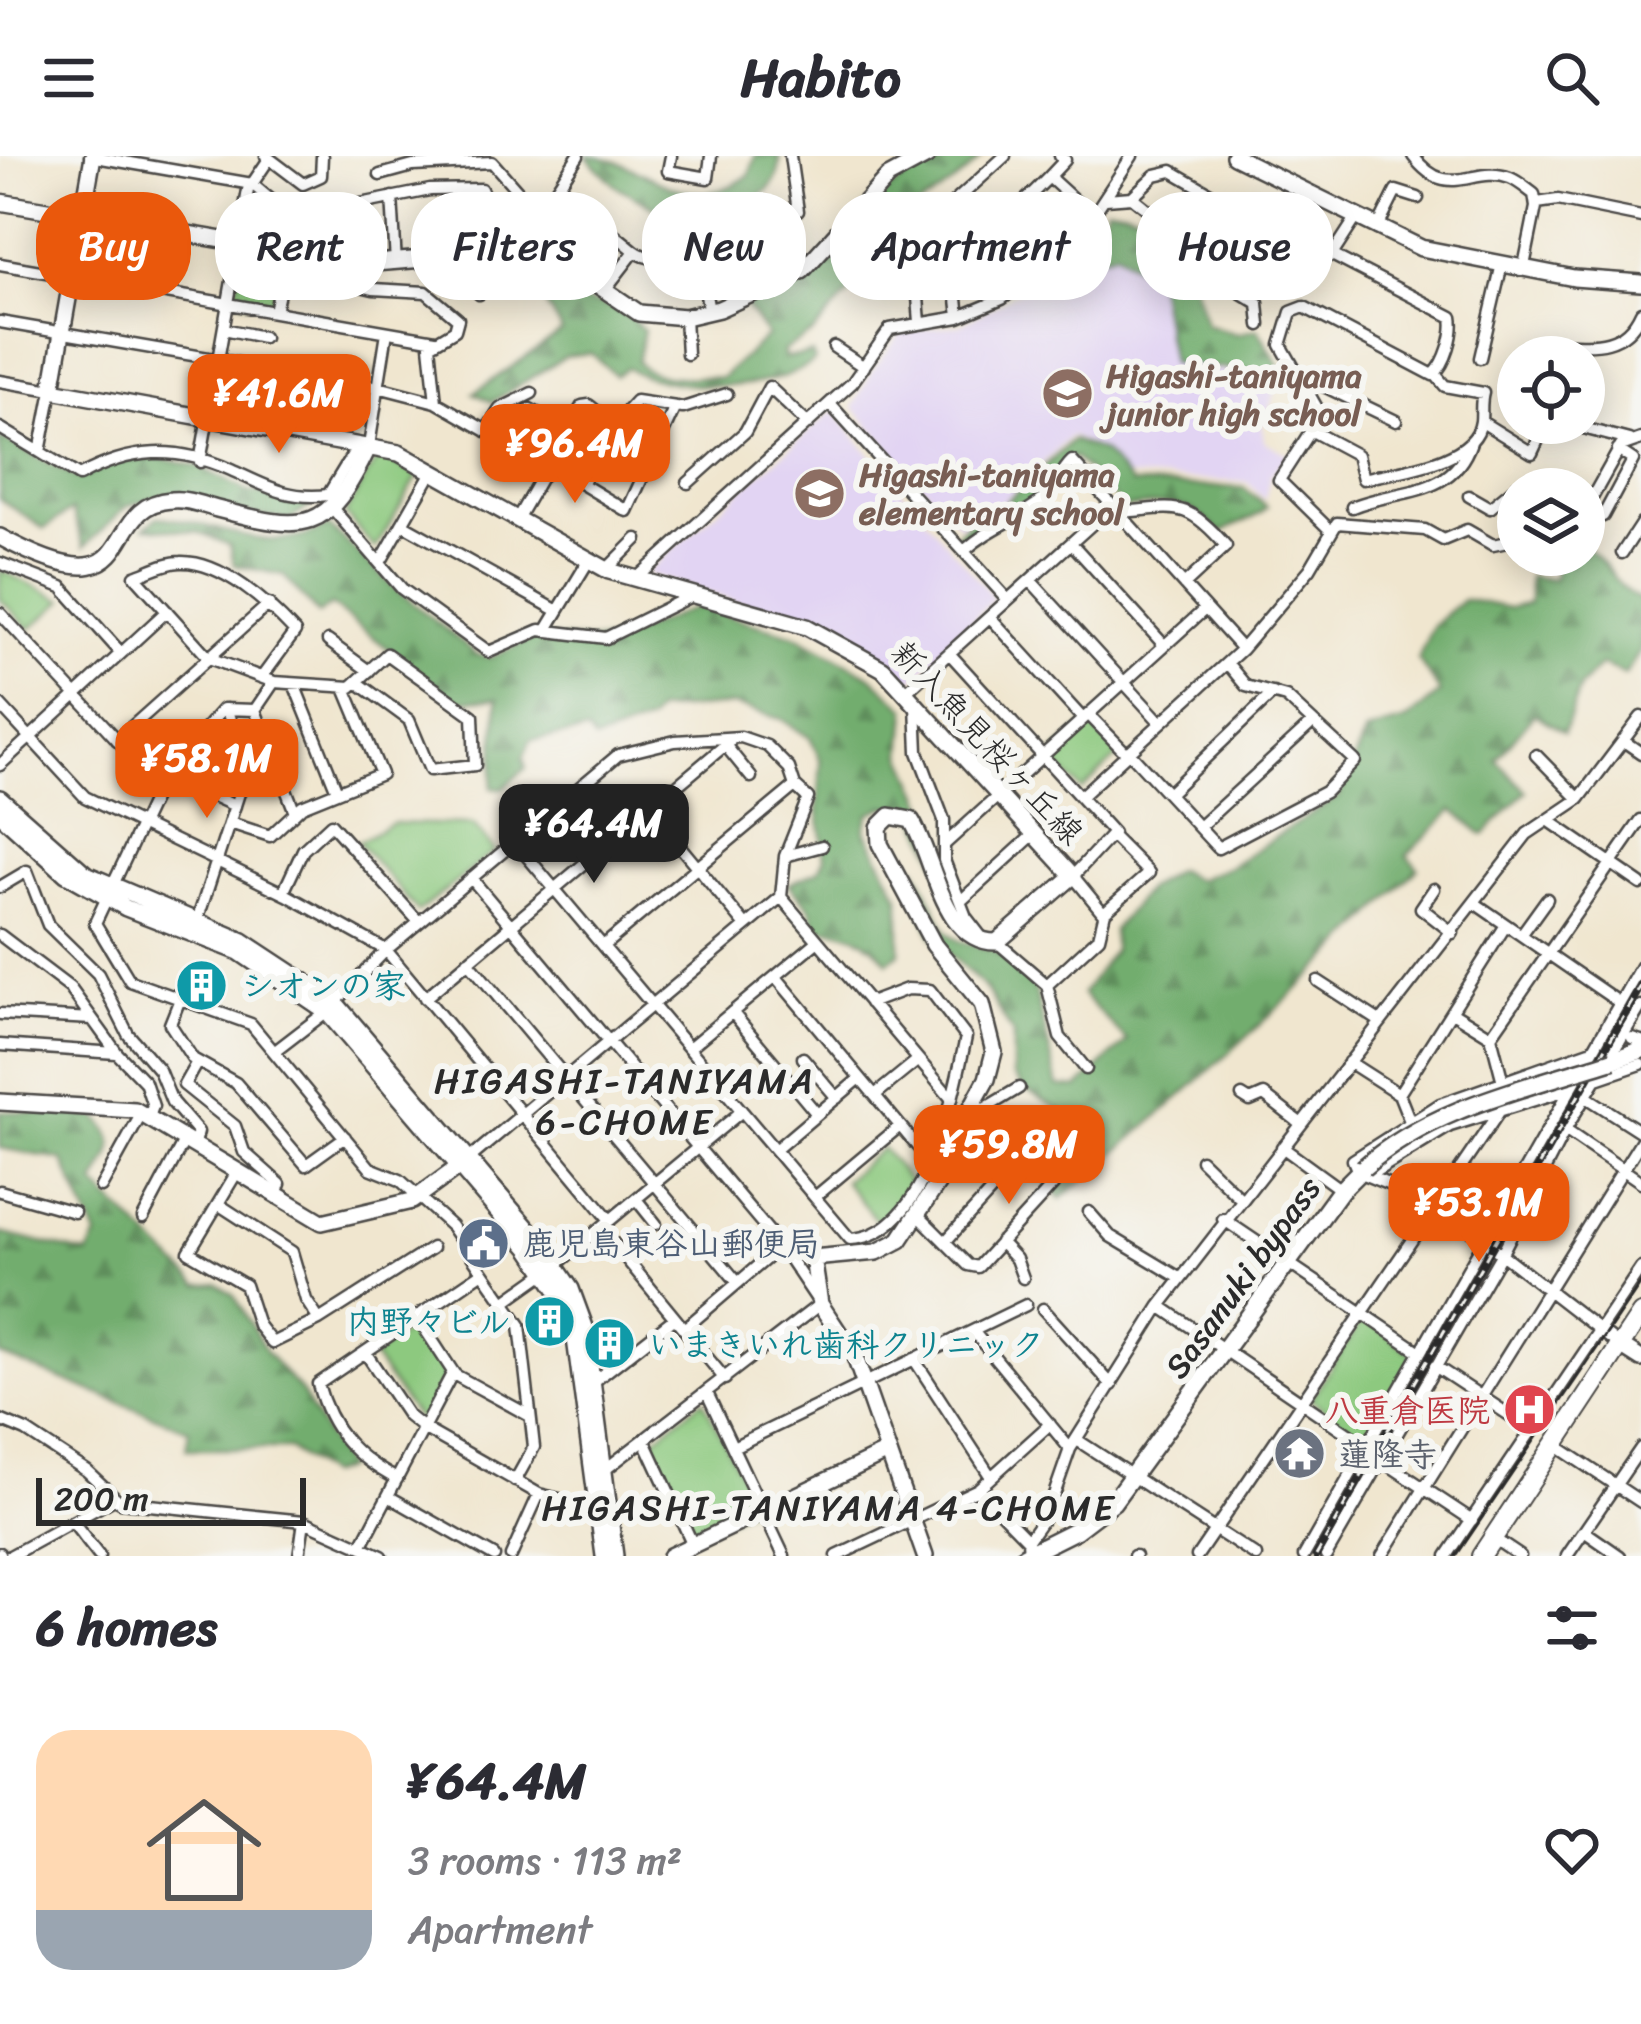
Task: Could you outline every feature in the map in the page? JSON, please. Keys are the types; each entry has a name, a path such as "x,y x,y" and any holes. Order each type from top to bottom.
{"highway":[{"path":"1480,1556 1641,1314"}],"main road":[{"name":"Sasanuki bypass","path":"1027,1552 1095,1517 1134,1476 1341,1190 1361,1170 1403,1137 1442,1117 1613,1060 1637,1042"}],"street":[{"path":"86,192 92,156 150,161 252,184 274,204 302,216 411,195"},
{"path":"250,192 267,157 303,184 321,176 322,156"},
{"path":"555,192 578,156"},
{"path":"671,156 668,170 708,178 711,156"},
{"path":"790,156 795,192"},
{"path":"618,299 652,318 685,317 802,271 888,177 927,156"},
{"path":"965,192 1005,156"},
{"path":"1031,192 1065,160 1060,156"},
{"path":"1110,192 1132,156"},
{"path":"1234,156 1421,248 1574,278 1641,283"},
{"path":"1413,156 1425,172 1441,179 1508,177 1534,194 1537,202 1524,266"},
{"path":"380,175 412,166 492,162 513,192"},
{"path":"1112,199 1132,197 1155,175 1172,171 1238,209 1206,272 1258,303 1260,325"},
{"path":"1049,177 1065,192"},
{"path":"558,188 642,254"},
{"path":"1377,229 1396,191 1418,198"},
{"path":"448,192 482,192"},
{"path":"392,197 396,263"},
{"path":"1132,197 1136,200"},
{"path":"0,202 36,209"},
{"path":"1537,202 1594,205 1641,217"},
{"path":"1356,218 1332,255 1452,316 1454,325 1435,374"},
{"path":"618,272 634,251"},
{"path":"387,263 411,260"},
{"path":"0,264 36,270"},
{"path":"1480,358 1502,264"},
{"path":"275,313 284,268 373,289 427,292 458,319 455,330 430,345 436,402"},
{"path":"191,298 435,340"},
{"path":"40,452 68,300"},
{"path":"200,462 229,300"},
{"path":"707,300 709,311"},
{"path":"918,300 920,322"},
{"path":"957,300 959,317"},
{"path":"634,581 830,404 864,367 890,328 959,317 1000,300"},
{"path":"1331,531 1279,481 1321,416 1281,342 1291,312 1300,306 1435,374 1445,386 1484,393 1482,422 1464,464 1450,477 1416,493 1352,506"},
{"path":"1605,343 1617,343 1633,329 1641,312"},
{"path":"685,317 687,354"},
{"path":"0,322 378,386 436,402 546,465"},
{"path":"224,329 263,337"},
{"path":"0,537 55,565 76,569 109,556 142,514 160,502 189,502 287,526 307,524 331,502 364,445 387,332"},
{"path":"834,347 864,367"},
{"path":"1301,375 1396,421"},
{"path":"0,381 52,390"},
{"path":"688,483 745,432 769,387 808,424"},
{"name":"新入魚見桜ヶ丘線","path":"52,390 364,445 433,470 606,570 807,627 863,654 911,699 1073,875 991,942"},
{"path":"486,430 511,400 532,393"},
{"path":"675,407 627,511 582,484 614,424 639,400 675,407 728,394"},
{"path":"830,404 1008,600"},
{"path":"517,519 582,406 589,405 614,424"},
{"path":"530,409 568,430"},
{"path":"1482,422 1497,431"},
{"path":"0,428 79,476 117,455 161,453 223,466 266,491 331,502 402,589 489,652 524,632 606,638 691,596"},
{"path":"1314,432 1357,455 1363,479 1442,458 1471,442"},
{"path":"1605,433 1635,440"},
{"path":"1605,470 1618,450 1635,440"},
{"path":"1605,512 1633,460 1618,450"},
{"path":"964,551 991,526 1046,498 1057,474 1072,461 1242,650"},
{"path":"381,561 433,470"},
{"path":"1469,496 1490,508 1497,502"},
{"path":"1086,1069 1060,1037 1047,985 966,917 963,899 944,860 939,802 918,752 911,699 949,653 1070,543 1115,509 1167,505 1198,514 1226,546 1184,585"},
{"path":"1080,797 1242,650 1310,569 1331,531 1348,521 1376,530 1424,530 1443,540 1464,530 1497,544"},
{"path":"402,524 558,611"},
{"path":"1622,553 1641,526"},
{"path":"606,570 637,539"},
{"path":"1070,543 1164,646"},
{"path":"546,631 589,560"},
{"path":"0,562 62,587 121,653"},
{"path":"296,812 255,710 268,680 295,632 269,604 196,563 176,562 135,576 209,658 268,680 351,685 409,720 430,770 475,765 472,716 388,654 351,685"},
{"path":"1030,580 1161,723"},
{"path":"117,740 269,604"},
{"path":"945,844 1205,609"},
{"path":"0,765 167,611"},
{"path":"0,613 137,761 235,806"},
{"path":"989,617 1218,848 1325,792 1355,761 1286,697 1246,686 1227,663"},
{"path":"328,641 369,671"},
{"path":"949,653 1149,874 1104,914 1100,937 1047,985"},
{"path":"294,684 337,791"},
{"path":"230,824 270,836 296,812 381,774 351,685"},
{"path":"1168,794 1273,693"},
{"path":"0,705 85,797 283,893 386,950 522,1114 725,1379"},
{"path":"255,710 226,709 165,774 95,923 130,980 251,1024 370,1168 400,1180 452,1226 520,1325 534,1447 515,1480"},
{"path":"195,927 248,766 226,709"},
{"path":"978,1489 1027,1552 1074,1445 1160,1306 1222,1219 1476,904 1526,834 1580,800 1641,717"},
{"path":"1198,827 1312,723"},
{"path":"0,1102 145,1115 322,1222 422,1197 781,897 785,856 808,798 795,786 789,768 767,746 675,741 618,755 418,922 331,1008 274,1052"},
{"path":"729,742 751,777"},
{"path":"425,998 729,742"},
{"path":"1625,742 1641,753"},
{"path":"1536,755 1580,800"},
{"path":"603,946 795,786"},
{"path":"0,798 62,857 110,893"},
{"path":"649,809 746,926"},
{"path":"0,814 40,854 110,893 195,927 331,1008 465,1162 552,1269 574,1331 590,1386 604,1556"},
{"path":"851,1246 891,1246 918,1215 945,1172 991,1066 991,1024 982,1004 930,938 880,844 884,819 899,815 911,820 962,928 991,942"},
{"path":"1548,820 1641,884"},
{"path":"1491,1036 1611,864 1636,838 1641,820"},
{"path":"283,893 303,850 331,824 418,922"},
{"path":"963,899 1034,834"},
{"path":"1104,914 1073,875 1114,837"},
{"path":"514,841 815,1197 851,1246"},
{"path":"785,856 822,846"},
{"path":"1,885 28,872 48,925 98,974 128,1034 159,1070 172,1102 198,1132 143,1218"},
{"path":"471,878 781,1246 820,1304 855,1357 925,1556"},
{"path":"1434,889 1421,908 1453,933"},
{"path":"781,897 950,1097"},
{"path":"1521,935 1547,899"},
{"path":"1476,904 1620,1003"},
{"path":"1399,1094 1506,925"},
{"path":"0,934 70,988 117,1053 146,1082 153,1106 101,1187"},
{"path":"689,1048 818,941"},
{"path":"468,961 738,1283"},
{"path":"1304,1556 1641,966"},
{"path":"776,977 932,1164"},
{"path":"1318,981 1381,1022"},
{"path":"820,1304 814,1258 889,1228 932,1164 966,1037 952,1012 929,990 907,989 870,1003"},
{"path":"180,999 170,1024 197,1062 236,1083 306,1165 345,1137"},
{"path":"1326,1556 1502,1253 1594,1080 1637,1042 1641,1006"},
{"path":"732,1012 818,1114"},
{"path":"1197,1556 1501,1109 1503,1082 1491,1036 1453,1012"},
{"path":"0,1014 92,1019"},
{"path":"0,1045 117,1053"},
{"path":"1591,1051 1409,1119 1353,1160 1361,1170 1437,1204 1548,1294 1641,1359"},
{"path":"803,1058 837,1097"},
{"path":"875,1095 918,1060"},
{"path":"197,1062 184,1085 235,1126 244,1152 280,1184 274,1196"},
{"path":"1349,1062 1399,1094 1409,1119"},
{"path":"1594,1080 1641,1064"},
{"path":"775,1150 860,1078"},
{"path":"970,1108 984,1108 1019,1088"},
{"path":"1361,1170 1373,1173 1432,1134 1570,1089"},
{"path":"1242,1096 1250,1101 1264,1095 1300,1123"},
{"path":"1382,1556 1641,1137 1585,1096"},
{"path":"504,1302 552,1269 742,1111"},
{"path":"815,1197 900,1126"},
{"path":"1565,1130 1641,1182"},
{"path":"945,1242 1038,1140"},
{"path":"1282,1147 1341,1190"},
{"path":"1201,1160 1240,1198"},
{"path":"237,1172 189,1252 244,1285 258,1325 272,1342 319,1320 432,1248"},
{"path":"918,1215 968,1265 978,1267 1053,1185"},
{"path":"0,1191 74,1212"},
{"path":"636,1199 656,1223"},
{"path":"218,1204 292,1252 306,1300 319,1320"},
{"path":"1089,1212 1110,1236 1180,1278"},
{"path":"1222,1219 1420,1352"},
{"path":"1000,1242 1016,1259 1023,1277"},
{"path":"590,1386 738,1283 781,1246"},
{"path":"1448,1556 1641,1268"},
{"path":"397,1479 358,1459 339,1434 318,1389 483,1272"},
{"path":"599,1474 820,1304"},
{"path":"733,1447 1026,1305"},
{"path":"1160,1306 1366,1447"},
{"path":"1043,1309 1112,1384"},
{"path":"417,1317 453,1372 530,1416"},
{"path":"973,1331 1050,1424 1074,1445 1134,1476 1256,1556"},
{"path":"365,1352 408,1416 423,1428 539,1494 603,1510"},
{"path":"914,1359 991,1478"},
{"path":"1435,1366 1532,1430"},
{"path":"362,1545 453,1372"},
{"path":"707,1393 784,1556"},
{"path":"0,1420 26,1430 87,1471 114,1498"},
{"path":"837,1556 978,1489 1050,1424"},
{"path":"645,1441 693,1545"},
{"path":"1555,1445 1641,1502"},
{"path":"1567,1556 1641,1448"},
{"path":"670,1556 887,1452"},
{"path":"1383,1461 1472,1520"},
{"path":"511,1556 539,1494"},
{"path":"388,1496 494,1556"},
{"path":"10,1556 114,1498 304,1521 382,1556"},
{"path":"603,1510 615,1556"},
{"path":"299,1556 304,1521"},
{"path":"73,1522 99,1556"},
{"path":"1584,1532 1620,1556"},
{"path":"1493,1538 1520,1556"}],"shaded area":[{"name":"Higashi-taniyama junior high school","path":"1112,252 1136,266 1136,300 1160,300 1171,362 1280,381 1262,426 1264,441 1289,455 1270,475 1265,500 1247,482 1125,477 1104,451 1071,436 997,507 979,508 959,526 853,407 874,368 902,332 960,325 1005,300 1112,300"},
{"name":"Higashi-taniyama elementary school","path":"833,411 994,598 908,684 846,637 646,573"}],"green space":[{"path":"586,156 607,159 694,192 642,192 642,201 616,186"},
{"path":"755,156 779,156 771,186 764,192 708,192 749,175"},
{"path":"937,156 982,156 939,192 886,192"},
{"path":"1112,208 1136,213 1136,266 1112,252"},
{"path":"830,260 830,300 843,300 813,333 784,350 784,358 812,354 815,360 776,379 723,386 668,382 626,368 615,375 591,353 566,356 492,402 474,393 562,332 543,300 588,302 626,315 644,330 637,362 655,373 721,378 767,336 746,306 757,300 806,300 806,273"},
{"path":"235,300 273,300 272,306"},
{"path":"1160,300 1198,300 1206,324 1237,334 1258,329 1284,374 1171,363"},
{"path":"0,438 78,478 123,458 165,459 200,467 248,492 316,502 290,520 151,499 127,506 84,547 72,510 44,529 0,499"},
{"path":"1073,440 1103,452 1132,484 1244,488 1267,507 1221,534 1198,514 1177,505 1125,508 1073,457 1041,494 968,544 956,535 980,511 998,509"},
{"path":"379,454 418,476 375,549 345,514"},
{"path":"158,517 264,539 306,536 329,526 398,591 478,655 490,658 535,637 613,642 696,607 795,635 871,676 907,709 903,754 930,814 933,849 957,908 915,811 885,806 869,814 865,829 900,898 900,953 888,962 856,936 816,928 811,909 789,884 819,870 825,858 818,807 821,761 810,738 781,719 734,705 657,711 649,722 595,741 587,732 531,740 523,758 526,768 503,788 492,788 498,698 457,701 331,605 318,614 283,575 234,565 230,545 198,532 145,527"},
{"path":"1605,566 1624,589 1641,600 1641,650 1625,675 1601,665 1580,687 1564,732 1534,714 1496,760 1526,791 1484,835 1453,810 1407,855 1418,868 1333,955 1061,1199 1046,1180 1058,1163 1048,1149 1065,1113 1023,1088 1013,1075 1013,1034 986,989 933,938 904,872 916,867 946,931 959,941 1000,953 1033,981 1058,1086 1078,1088 1127,1041 1082,994 1113,951 1113,930 1148,888 1177,870 1196,880 1227,868 1338,797 1366,732 1406,721 1440,693 1418,659 1433,625 1463,599 1509,608 1529,603 1529,576 1553,580 1554,576 1605,576"},
{"path":"0,570 64,600 30,629 0,599"},
{"path":"1089,721 1119,755 1082,790 1049,758"},
{"path":"392,823 473,825 495,851 418,912 358,842"},
{"path":"0,1111 97,1117 110,1135 112,1149 95,1185 199,1286 218,1284 234,1295 266,1352 301,1392 345,1468 327,1475 289,1449 186,1449 189,1430 0,1355 0,1233 88,1254 97,1237 63,1160 0,1148"},
{"path":"882,1148 912,1184 881,1226 844,1181"},
{"path":"1368,1320 1415,1356 1364,1439 1310,1399 1361,1322"},
{"path":"413,1327 447,1374 424,1419 418,1420 372,1356"},
{"path":"703,1400 756,1505 695,1537 650,1442"}],"tram line":[{"path":"1456,1556 1641,1283"}],"railway":[{"path":"1316,1556 1641,986"}],"place":[{"name":"Higashi-taniyama junior high school","path":"1067,394"},
{"name":"Higashi-taniyama elementary school","path":"820,493"},
{"name":"シオンの家","path":"202,985"},
{"name":"鹿児島東谷山郵便局","path":"484,1243"},
{"name":"内野々ビル","path":"550,1321"},
{"name":"いまきいれ歯科クリニック","path":"609,1344"},
{"name":"八重倉医院","path":"1529,1410"},
{"name":"蓮隆寺","path":"1299,1454"}],"district":[{"name":"HIGASHI-TANIYAMA 6-CHOME","path":"625,1100"},
{"name":"HIGASHI-TANIYAMA 4-CHOME","path":"829,1507"}]}
